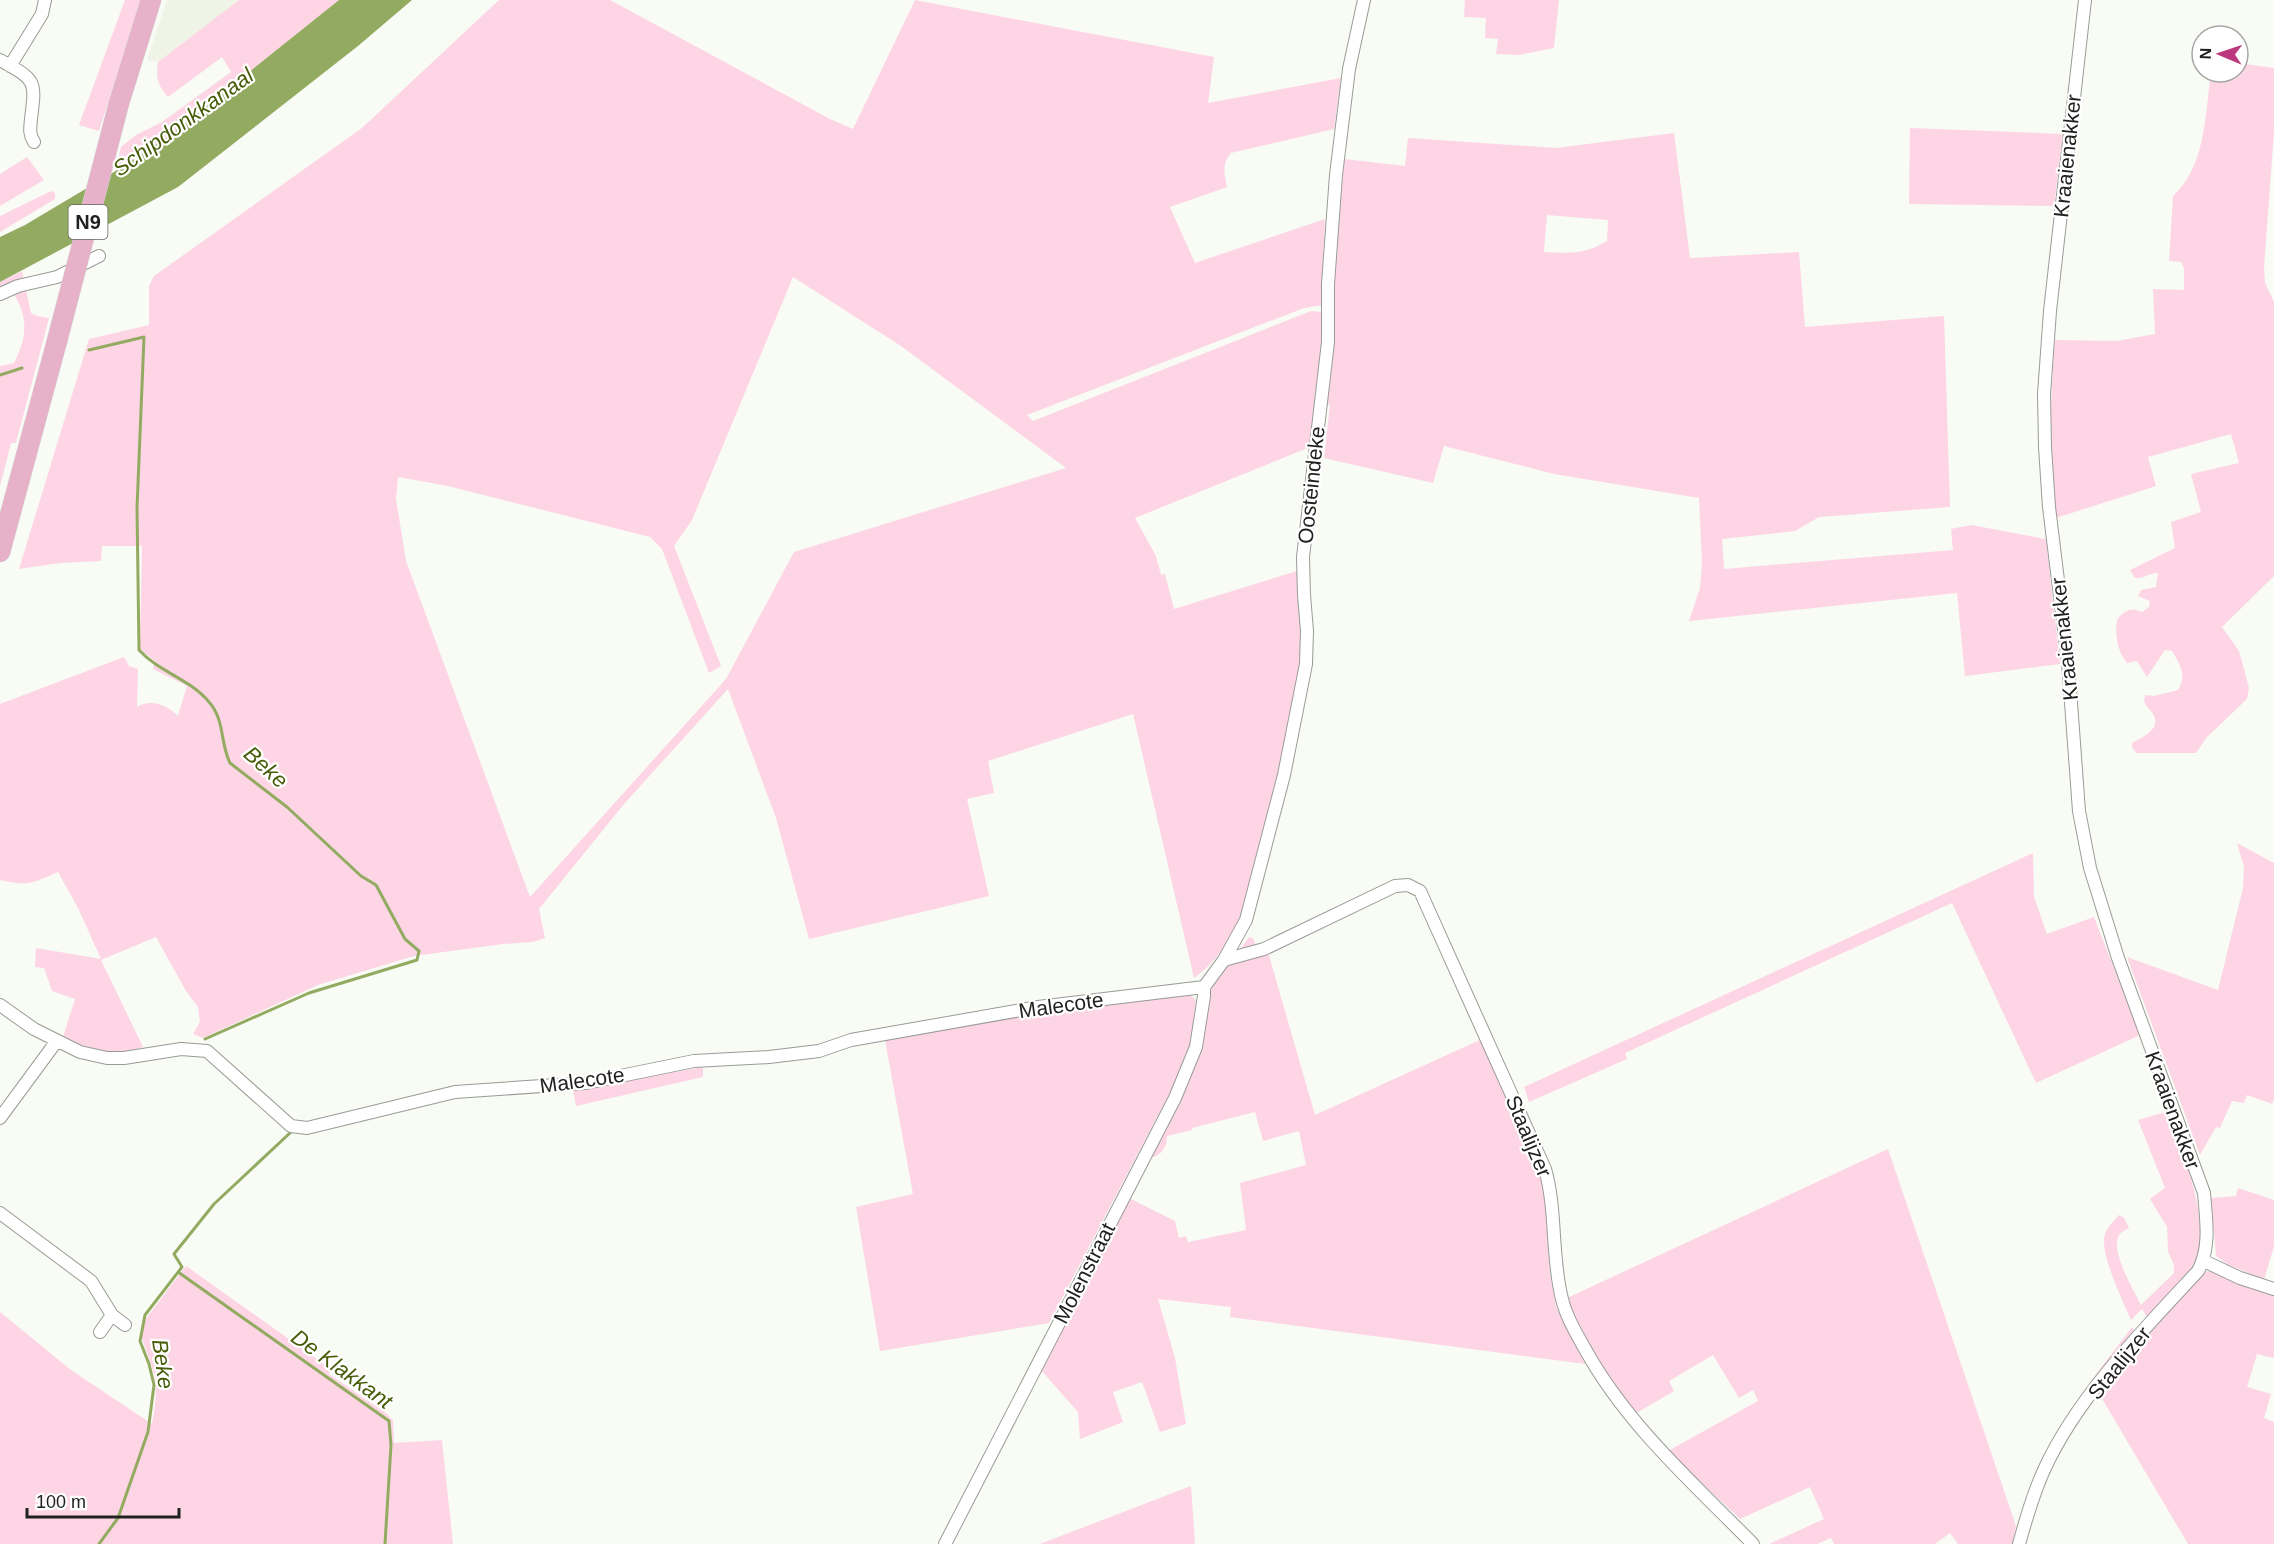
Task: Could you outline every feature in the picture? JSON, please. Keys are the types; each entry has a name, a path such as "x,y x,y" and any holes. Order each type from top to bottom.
{"main road":[{"name":"N9","path":"0,552 119,103 151,0"}],"street":[{"path":"34,142 29,134 34,89 29,79 5,63 42,14 45,0"},
{"name":"Oosteindeke","path":"1204,991 1246,920 1284,775 1306,664 1307,631 1303,557 1328,342 1328,284 1336,176 1349,69 1364,0"},
{"name":"Kraaienakker","path":"2085,0 2050,311 2044,394 2049,507 2068,662 2079,811 2090,868 2118,958 2204,1193 2207,1235 2204,1261"},
{"path":"0,294 18,286 57,277 99,256"},
{"name":"Staalijzer","path":"1224,960 1264,950 1395,886 1408,885 1420,891 1545,1168 1552,1192 1562,1299 1575,1331 1616,1399 1643,1431 1754,1544"},
{"name":"Malecote","path":"0,1005 56,1042 80,1052 107,1058 181,1048 207,1052 291,1126 307,1128 455,1092 586,1083 694,1061 769,1058 819,1051 851,1040 1038,1007 1204,991"},
{"name":"Molenstraat","path":"945,1544 1175,1098 1196,1047 1204,991"},
{"path":"0,1118 56,1042"},
{"path":"0,1213 91,1281 112,1315 125,1325"},
{"path":"2204,1261 2240,1278 2274,1290"},
{"name":"Staalijzer","path":"2019,1544 2044,1469 2067,1429 2109,1371 2198,1271 2204,1261"},
{"path":"100,1332 112,1315"}],"shaded area":[{"path":"125,0 141,0 99,131 79,125"},
{"path":"167,0 239,0 158,62 147,60"},
{"path":"239,0 339,0 169,136 115,172 121,147 136,135 162,122 231,72 222,57 168,97 159,85 157,72 158,62"},
{"path":"339,0 412,0 358,46 178,187 0,282 0,237 25,225 119,169 169,136"},
{"path":"499,0 610,0 830,119 853,129 915,0 1214,57 1208,103 1341,78 1334,129 1231,153 1224,169 1227,187 1170,207 1195,263 1325,219 1323,305 1304,308 1027,415 1033,421 1311,311 1322,312 1325,324 1310,447 1135,518 1156,556 1161,575 1165,574 1174,609 1297,571 1301,658 1290,728 1246,903 1233,934 1209,966 1194,978 1133,714 988,761 994,793 967,799 989,896 809,939 776,818 728,689 624,804 539,909 545,938 533,942 414,956 318,985 203,1038 193,1034 200,1022 198,1007 186,991 156,937 101,960 143,1047 133,1051 112,1053 82,1046 63,1037 75,999 52,991 44,968 35,967 36,948 101,959 78,908 58,872 30,883 0,880 0,704 124,657 129,666 138,669 137,707 147,703 159,704 178,716 187,686 153,669 155,661 140,649 142,546 102,546 101,561 60,563 19,569 89,339 149,325 149,286 154,276 362,128","holes":["793,277 901,346 1066,468 794,552 726,679 530,897 406,561 396,499 398,477 448,486 650,537 662,549 709,673 721,666 674,546 692,520"]},
{"path":"1465,0 1559,0 1554,48 1519,55 1496,54 1498,39 1485,38 1486,18 1464,17"},
{"path":"2250,65 2274,68 2274,132 2264,268 2265,283 2274,302 2274,576 2222,627 2239,651 2249,688 2247,699 2207,737 2196,753 2136,753 2132,743 2150,732 2155,724 2153,714 2144,701 2145,695 2154,696 2178,690 2182,675 2180,665 2172,651 2165,650 2147,677 2137,661 2127,663 2121,653 2117,637 2117,620 2128,610 2135,609 2142,612 2149,607 2150,601 2138,596 2141,590 2156,587 2158,573 2135,578 2130,570 2175,548 2171,522 2201,512 2191,474 2239,463 2231,434 2148,457 2156,486 2056,518 2051,429 2055,340 2117,341 2155,334 2153,289 2184,290 2184,268 2181,262 2169,261 2173,196 2184,184 2192,170 2198,155 2210,84 2250,84"},
{"path":"1910,128 2063,134 2054,206 1909,204"},
{"path":"1674,133 1690,258 1799,252 1805,327 1944,316 1950,507 1819,517 1795,531 1722,539 1724,569 1953,550 1951,529 1971,525 2046,539 2060,664 1965,676 1957,593 1689,621 1700,588 1702,564 1699,498 1554,474 1444,446 1433,483 1324,458 1330,405 1326,403 1333,341 1334,285 1344,159 1405,166 1408,138 1556,148","holes":["1547,215 1608,220 1607,241 1599,246 1577,252 1544,252"]},
{"path":"27,157 44,180 0,206 0,174"},
{"path":"51,191 55,193 55,199 0,232 0,216"},
{"path":"22,271 31,313 49,318 16,443 11,443 0,486 0,366 14,363 22,345 24,319 13,293 0,300 0,282"},
{"path":"2237,843 2274,863 2274,1099 2272,1104 2247,1095 2244,1103 2232,1101 2220,1128 2216,1127 2200,1155 2127,957 2218,990 2243,888 2244,867"},
{"path":"2033,853 2034,897 2047,934 2094,917 2140,1035 2036,1083 1952,903 1625,1053 1627,1059 1529,1102 1524,1087"},
{"path":"1249,937 1253,938 1260,955 1268,952 1315,1115 1482,1039 1544,1186 1550,1273 1556,1307 1585,1364 1230,1317 1231,1307 1158,1299 1175,1358 1186,1424 1160,1432 1142,1382 1113,1392 1123,1422 1080,1439 1078,1412 1040,1369 1129,1198 1175,1221 1179,1238 1186,1236 1188,1242 1246,1230 1240,1183 1306,1165 1299,1131 1263,1141 1255,1112 1167,1136 1162,1151 1154,1157 1151,1155 1197,1063 1210,993 1216,979 1228,965 1246,957 1242,947"},
{"path":"1173,995 1191,995 1196,1000 1191,1043 1177,1079 1049,1323 880,1351 856,1207 913,1194 885,1040 1036,1013"},
{"path":"703,1067 703,1077 576,1106 573,1090"},
{"path":"2169,1111 2193,1186 2198,1208 2200,1246 2191,1269 2173,1291 2147,1317 2142,1309 2131,1320 2108,1265 2105,1253 2105,1234 2119,1215 2124,1218 2129,1228 2121,1232 2118,1237 2118,1253 2141,1305 2174,1273 2174,1265 2168,1252 2167,1227 2150,1199 2165,1188 2138,1120"},
{"path":"1888,1149 2016,1526 2012,1544 1958,1544 1950,1533 1935,1544 1834,1544 1831,1538 1817,1544 1769,1544 1824,1519 1810,1487 1740,1519 1668,1451 1758,1401 1753,1390 1739,1398 1713,1355 1669,1381 1674,1391 1635,1414 1604,1374 1567,1298"},
{"path":"2238,1188 2274,1200 2274,1246 2264,1280 2227,1264 2216,1256 2211,1198 2236,1196"},
{"path":"186,1266 331,1369 329,1374 387,1414 393,1421 394,1443 442,1440 453,1544 0,1544 0,1312 71,1370 152,1424 156,1398 155,1378 140,1334 144,1321"},
{"path":"2209,1271 2274,1296 2274,1358 2257,1354 2247,1387 2271,1394 2264,1418 2274,1422 2274,1544 2188,1544 2101,1397 2088,1385 2132,1327 2141,1339 2204,1272"},
{"path":"1191,1486 1195,1544 1040,1544"}],"waterway":[{"name":"Beke","path":"89,350 144,337 137,508 139,650 147,658 193,687 209,702 218,716 230,763 287,807 361,876 376,885 405,939 419,951 417,960 309,993 205,1039"},
{"name":"Beke","path":"0,375 22,368"},
{"name":"Beke","path":"99,1544 118,1518 148,1432 154,1385 140,1341 145,1315 182,1267 174,1254 214,1204 291,1132"},
{"name":"De Klakkant","path":"178,1272 389,1421 391,1445 385,1544"}],"water label":[{"name":"Schipdonkkanaal","path":"183,122"}]}
